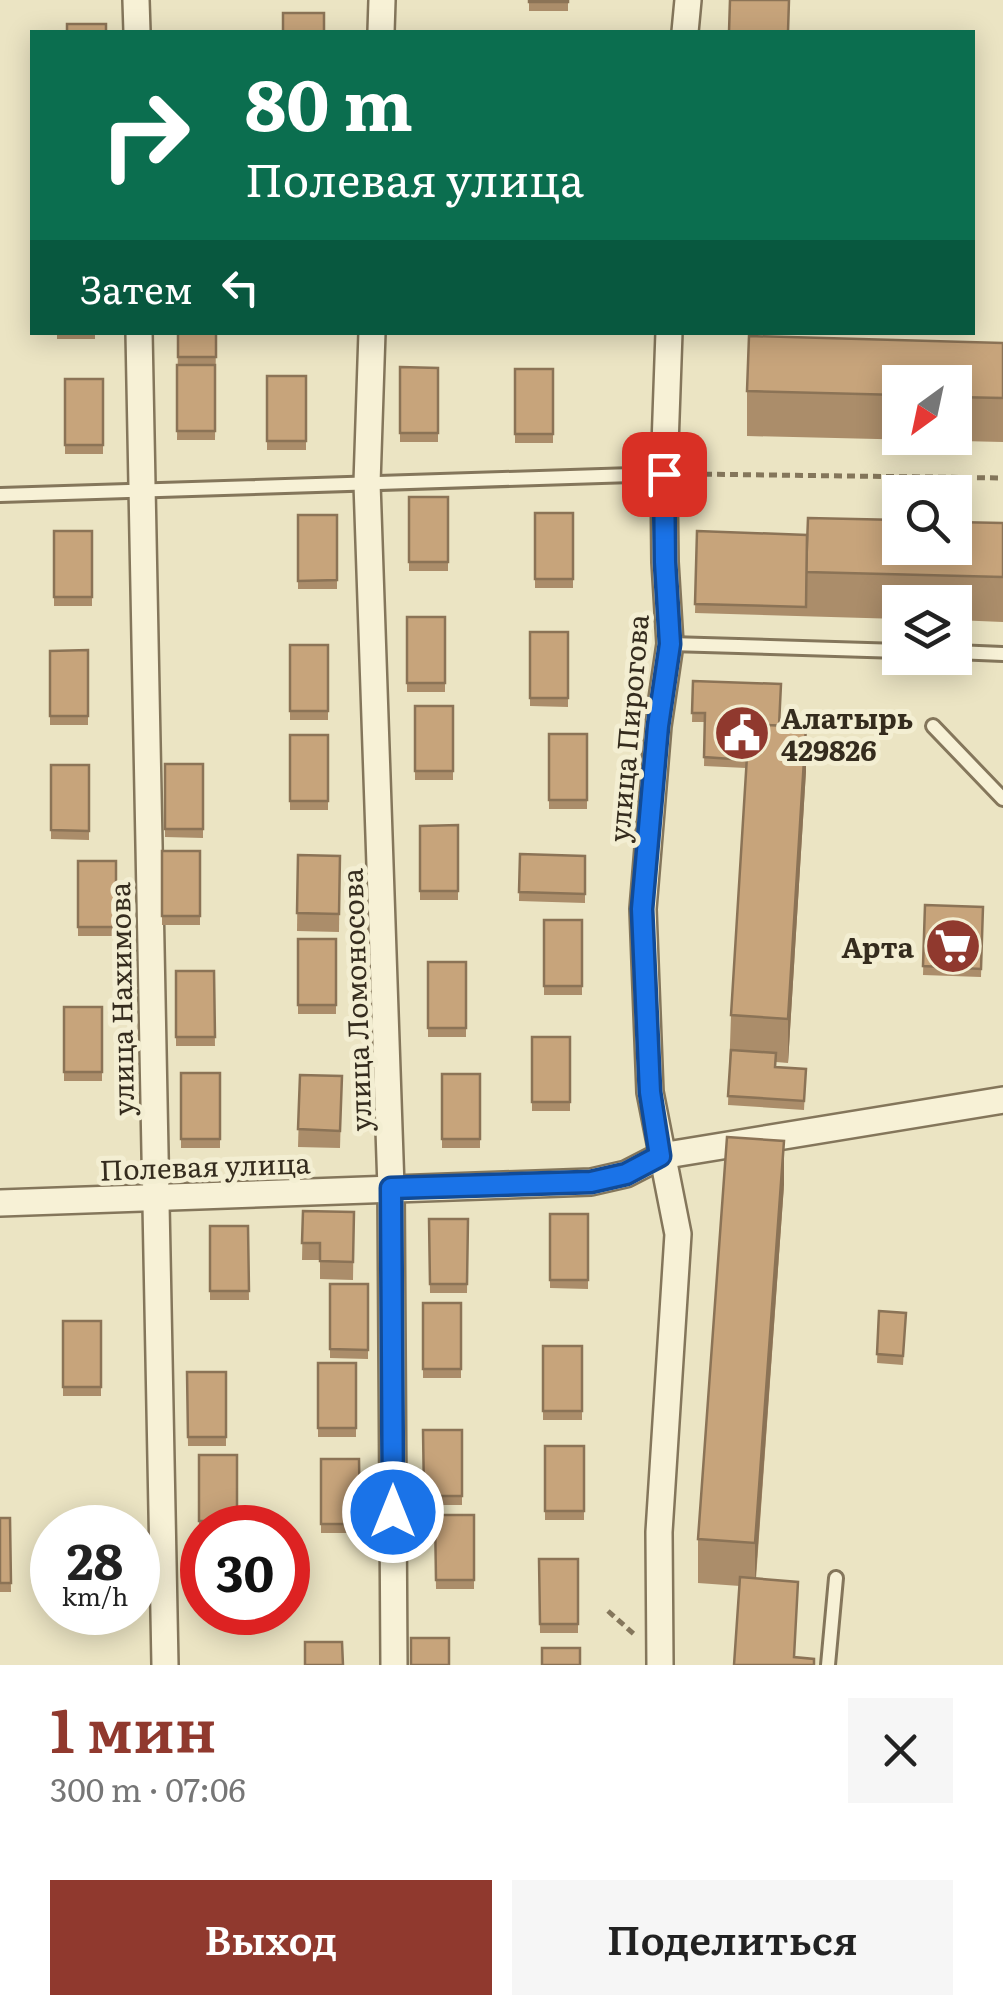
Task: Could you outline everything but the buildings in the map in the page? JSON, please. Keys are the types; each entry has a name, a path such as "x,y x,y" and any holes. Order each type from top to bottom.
{"street":[{"path":"136,0 137,30"},
{"path":"381,30 382,0"},
{"path":"684,30 688,0"},
{"name":"улица Нахимова","path":"139,335 165,1665"},
{"name":"улица Ломоносова","path":"372,335 367,484 391,1188 394,1665"},
{"name":"улица Пирогова","path":"660,1665 659,1532 678,1234 650,1092 642,909 658,726 670,644 664,474 669,335"},
{"name":"Полевая улица","path":"0,1204 591,1182 626,1174 660,1156 1003,1100"}],"lane":[{"path":"0,495 664,474"},
{"path":"670,644 882,650"},
{"path":"972,653 1003,654"},
{"path":"933,726 1003,799"},
{"path":"828,1665 836,1578"}],"path":[{"path":"664,474 1003,478"}],"place":[{"name":"Алатырь 429826","path":"742,733"},
{"name":"Арта","path":"953,946"}],"route":[{"path":"393,1512 391,1188 591,1182 626,1174 660,1156 650,1092 642,909 658,726 670,644 664,474"}]}
